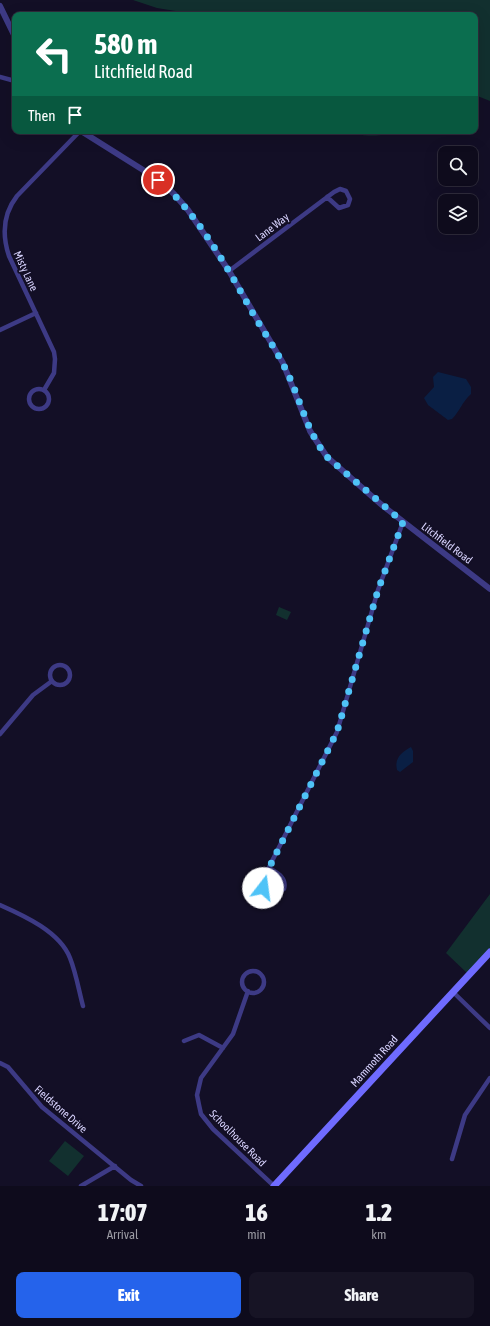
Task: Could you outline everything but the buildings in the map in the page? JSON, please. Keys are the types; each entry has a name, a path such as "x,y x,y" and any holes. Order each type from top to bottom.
{"main road":[{"name":"Mammoth Road","path":"274,1186 490,952"}],"street":[{"path":"0,6 12,31"},
{"path":"0,77 12,80"},
{"name":"Misty Lane","path":"44,390 52,380 55,359 49,339 9,256 4,233 7,213 17,196 77,134"},
{"name":"Litchfield Road","path":"85,134 141,168 167,187 188,210 229,271 283,363 310,431 320,449 327,457 403,522 490,589"},
{"name":"Lane Way","path":"229,271 327,197 340,189 346,191 350,199 348,205 339,208 327,197"},
{"path":"0,330 36,313"},
{"name":"Misty Lane","path":"38,389 44,390 49,399 47,405 38,409 32,407 29,401 30,394 38,389"},
{"path":"269,868 281,875 284,882 284,889 279,894 271,895 263,888 262,881 337,732 378,590 403,522"},
{"path":"60,665 69,670 71,676 66,684 60,686 52,681 50,674 53,668 60,665"},
{"path":"0,734 33,695 52,681"},
{"path":"0,905 49,933 65,949 70,959 83,1006"},
{"name":"Schoolhouse Road","path":"248,972 258,972 263,978 261,988 255,992 248,991 242,983 243,976 248,972"},
{"name":"Schoolhouse Road","path":"248,991 236,1026 223,1048 201,1078 197,1096 202,1114 213,1129 274,1186"},
{"path":"453,992 490,1028"},
{"path":"184,1041 199,1035 223,1048"},
{"name":"Fieldstone Drive","path":"0,1063 8,1067 42,1107 131,1180 141,1186"},
{"path":"452,1159 465,1115 490,1078"},
{"path":"81,1186 115,1166"},
{"name":"Fieldstone Drive","path":"131,1180 134,1186"}],"green space":[{"path":"133,0 490,0 490,101 478,96 478,12 182,12 157,8"},
{"path":"354,134 385,134 376,136"},
{"path":"279,607 291,612 287,620 276,615"},
{"path":"490,894 490,949 467,973 446,953"},
{"path":"65,1141 84,1156 68,1176 49,1161"}],"water":[{"path":"438,372 466,379 471,387 471,394 452,419 448,420 428,405 424,398 434,387 433,377"},
{"path":"411,747 413,751 413,762 400,772 397,770 396,766 398,759 402,753"}],"route":[{"path":"158,180 167,187 188,210 229,271 283,363 310,431 320,449 382,506 403,522 390,555 367,625 337,732 291,827 262,881 263,888"}]}
